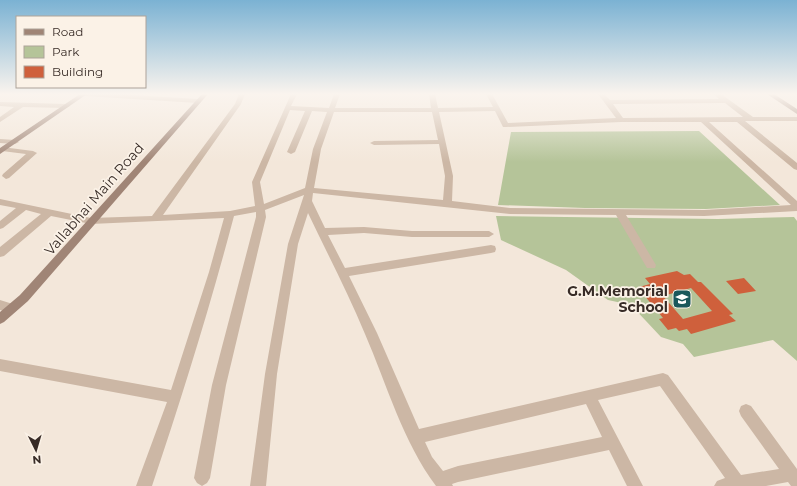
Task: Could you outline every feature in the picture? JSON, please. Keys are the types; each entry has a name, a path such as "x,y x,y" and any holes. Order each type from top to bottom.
{"street":[{"path":"2,151 51,117"},
{"name":"Vallabhai Main Road","path":"0,319 24,298 184,117"},
{"path":"155,219 229,117"},
{"path":"202,478 219,385 261,217 261,208 256,182 283,117"},
{"path":"291,152 306,117"},
{"path":"258,486 270,374 293,244 308,196 317,148 329,117"},
{"path":"437,117 449,176 447,204"},
{"path":"501,117 506,125 621,120 797,120"},
{"path":"619,117 621,120"},
{"path":"748,117 752,120"},
{"path":"740,120 797,167"},
{"path":"704,121 797,207"},
{"path":"0,140 15,142"},
{"path":"374,143 443,142"},
{"path":"2,151 33,153 6,176"},
{"path":"308,196 427,462 442,483 458,474 612,442"},
{"path":"0,202 91,221 155,219 230,214 308,196 447,204 510,211 704,213 797,207"},
{"path":"0,226 24,207"},
{"path":"1,251 49,212"},
{"path":"619,212 651,265"},
{"path":"144,486 175,397 214,272 230,214"},
{"path":"323,232 364,230 412,234 489,234"},
{"path":"342,273 491,249"},
{"path":"0,305 12,308"},
{"path":"0,365 175,397"},
{"path":"416,437 663,379 739,485"},
{"path":"589,396 635,486"},
{"path":"722,486 794,478 746,411"}],"green space":[{"path":"699,131 780,205 706,209 585,208 498,205 511,132"},
{"path":"496,216 718,219 794,217 797,221 797,361 773,340 694,357 683,344 661,337 631,305 608,300 566,270 501,240"}],"building":[{"path":"677,271 684,275 690,274 698,282 701,282 733,314 729,315 736,321 691,334 687,329 679,331 676,328 668,330 659,319 663,318 639,287 650,284 645,278","holes":["691,288 712,311 683,319 663,296"]},
{"path":"744,278 756,291 738,294 726,281"}],"place":[{"name":"G.M.Memorial School","path":"682,299"}]}
